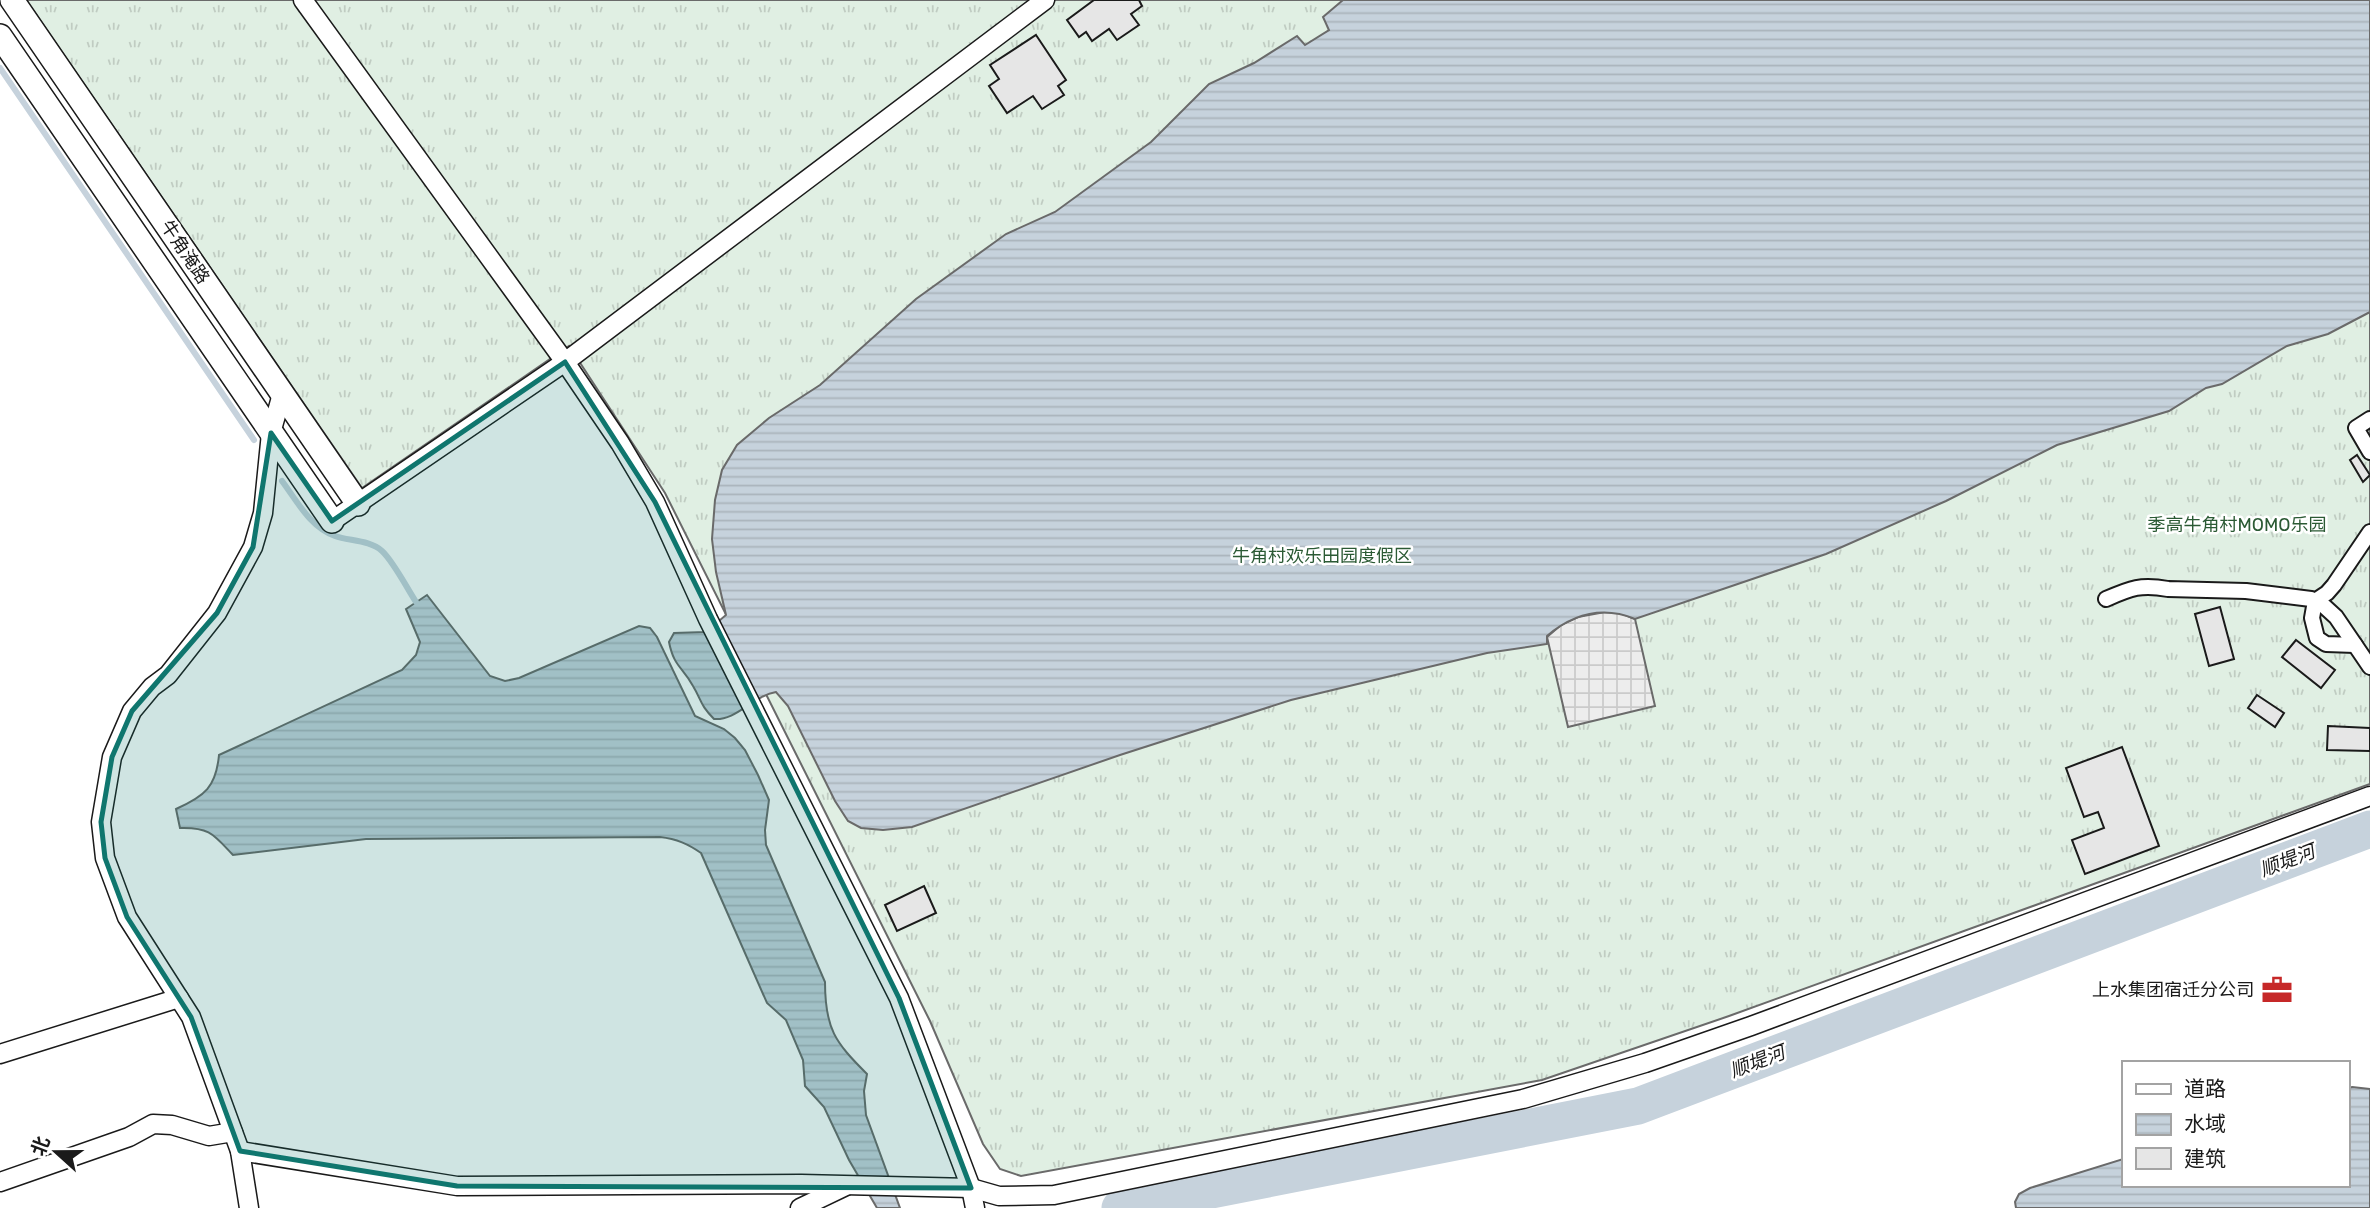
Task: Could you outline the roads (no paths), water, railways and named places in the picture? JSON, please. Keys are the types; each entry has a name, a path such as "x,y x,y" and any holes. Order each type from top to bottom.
{"street":[{"name":"牛角淹路","path":"12,0 358,504"},
{"path":"303,0 565,362 620,443 655,502 708,619 898,998 971,1188 975,1208"},
{"path":"332,521 565,362 1045,0"},
{"name":"牛角淹路","path":"0,36 332,521"},
{"path":"249,1208 240,1151 191,1017 127,916 105,858 101,822 113,757 132,711 152,687 168,675 212,621 253,547 263,513 271,433 282,394"},
{"path":"2370,419 2356,428 2370,451"},
{"path":"2355,645 2326,644 2317,638 2312,618 2315,601 2328,593 2370,532"},
{"path":"2106,599 2134,586 2150,586 2288,595 2315,601 2336,617 2370,667"},
{"path":"240,1151 457,1186 849,1185 971,1188 999,1196 1057,1200 1523,1098 1645,1063 2370,796"},
{"path":"0,1054 179,998"},
{"path":"0,1182 129,1137 153,1124 172,1125 209,1136 233,1132"},
{"path":"800,1208 849,1185"}],"water":[{"path":"1343,0 2370,0 2370,312 2328,334 2287,346 2222,384 2206,388 2169,411 2057,445 1946,501 1826,554 1635,619 1611,613 1589,614 1557,628 1547,636 1547,644 1487,653 1291,700 1120,755 912,827 883,830 861,828 848,821 835,801 788,706 776,692 730,716 714,719 676,662 671,650 669,642 674,633 706,632 726,615 712,539 715,500 722,470 737,445 769,418 820,385 916,299 1006,234 1055,212 1151,142 1209,84 1254,63 1297,36 1305,45 1329,30 1323,17"},
{"path":"427,595 490,676 505,681 519,678 639,626 650,628 657,637 695,716 724,729 745,750 769,800 766,845 825,982 827,1012 834,1034 867,1074 864,1091 866,1115 900,1208 877,1208 849,1160 824,1107 805,1086 803,1060 786,1020 767,1003 701,853 692,847 660,837 366,839 233,855 211,834 198,829 180,828 176,809 202,795 212,783 219,755 402,670 416,655 420,642 406,609"},
{"path":"2349,1088 2370,1089 2370,1208 2016,1208 2015,1202 2019,1194 2030,1188 2122,1159 2122,1187 2349,1187"}],"waterway":[{"path":"0,68 254,440"},
{"path":"282,481 305,513 326,532 366,543 382,551 416,602"},
{"name":"顺堤河","path":"1120,1208 1638,1106 2370,829"}],"place":[{"name":"上水集团宿迁分公司","path":"2277,990"}],"park label":[{"name":"季高牛角村MOMO乐园","path":"2237,525"},
{"name":"牛角村欢乐田园度假区","path":"1322,556"}]}
